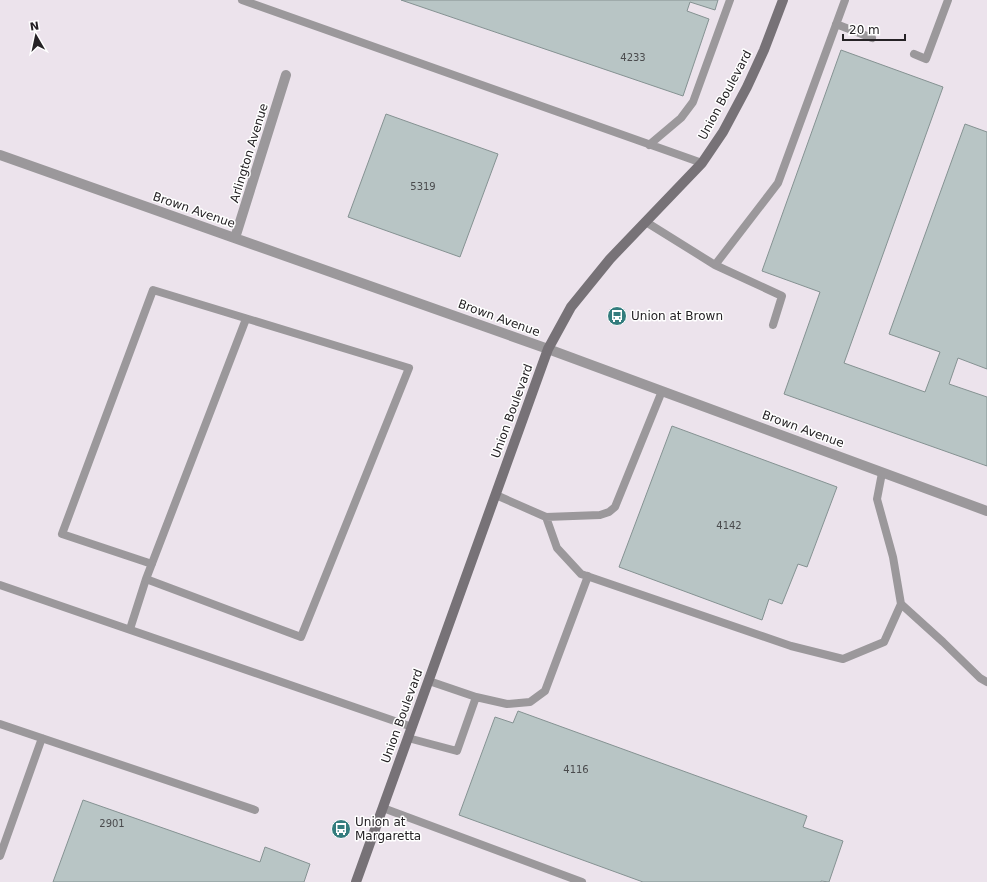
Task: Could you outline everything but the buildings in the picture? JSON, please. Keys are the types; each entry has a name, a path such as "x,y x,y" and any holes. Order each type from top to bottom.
{"main road":[{"name":"Union Boulevard","path":"356,882 548,349 571,307 610,259 702,163 723,132 747,87 764,50 783,0"}],"street":[{"name":"Arlington Avenue","path":"235,238 286,75"},
{"name":"Brown Avenue","path":"0,155 548,349 987,511"}],"lane":[{"path":"242,0 702,163"},
{"path":"649,145 681,118 693,102 730,0"},
{"path":"715,265 778,182 845,0"},
{"path":"914,54 926,59 948,0"},
{"path":"836,24 872,38"},
{"path":"646,222 715,265 782,296 773,325"},
{"path":"146,579 301,637 410,368 153,290 62,534 152,564"},
{"path":"130,629 146,579 246,319"},
{"path":"496,495 546,517 600,515 609,512 615,507 662,391"},
{"path":"546,517 557,548 581,574 791,646 843,659 884,642 901,604 894,557 877,499 882,472"},
{"path":"429,681 476,698 506,704 530,702 545,691 588,576"},
{"path":"0,585 412,727"},
{"path":"901,604 980,678 987,682"},
{"path":"408,738 457,751 476,698"},
{"path":"0,724 255,810"},
{"path":"0,856 42,738"},
{"path":"383,808 582,882"}],"place":[{"name":"Union at Brown","path":"617,316"},
{"name":"Union at Margaretta","path":"341,829"}]}
